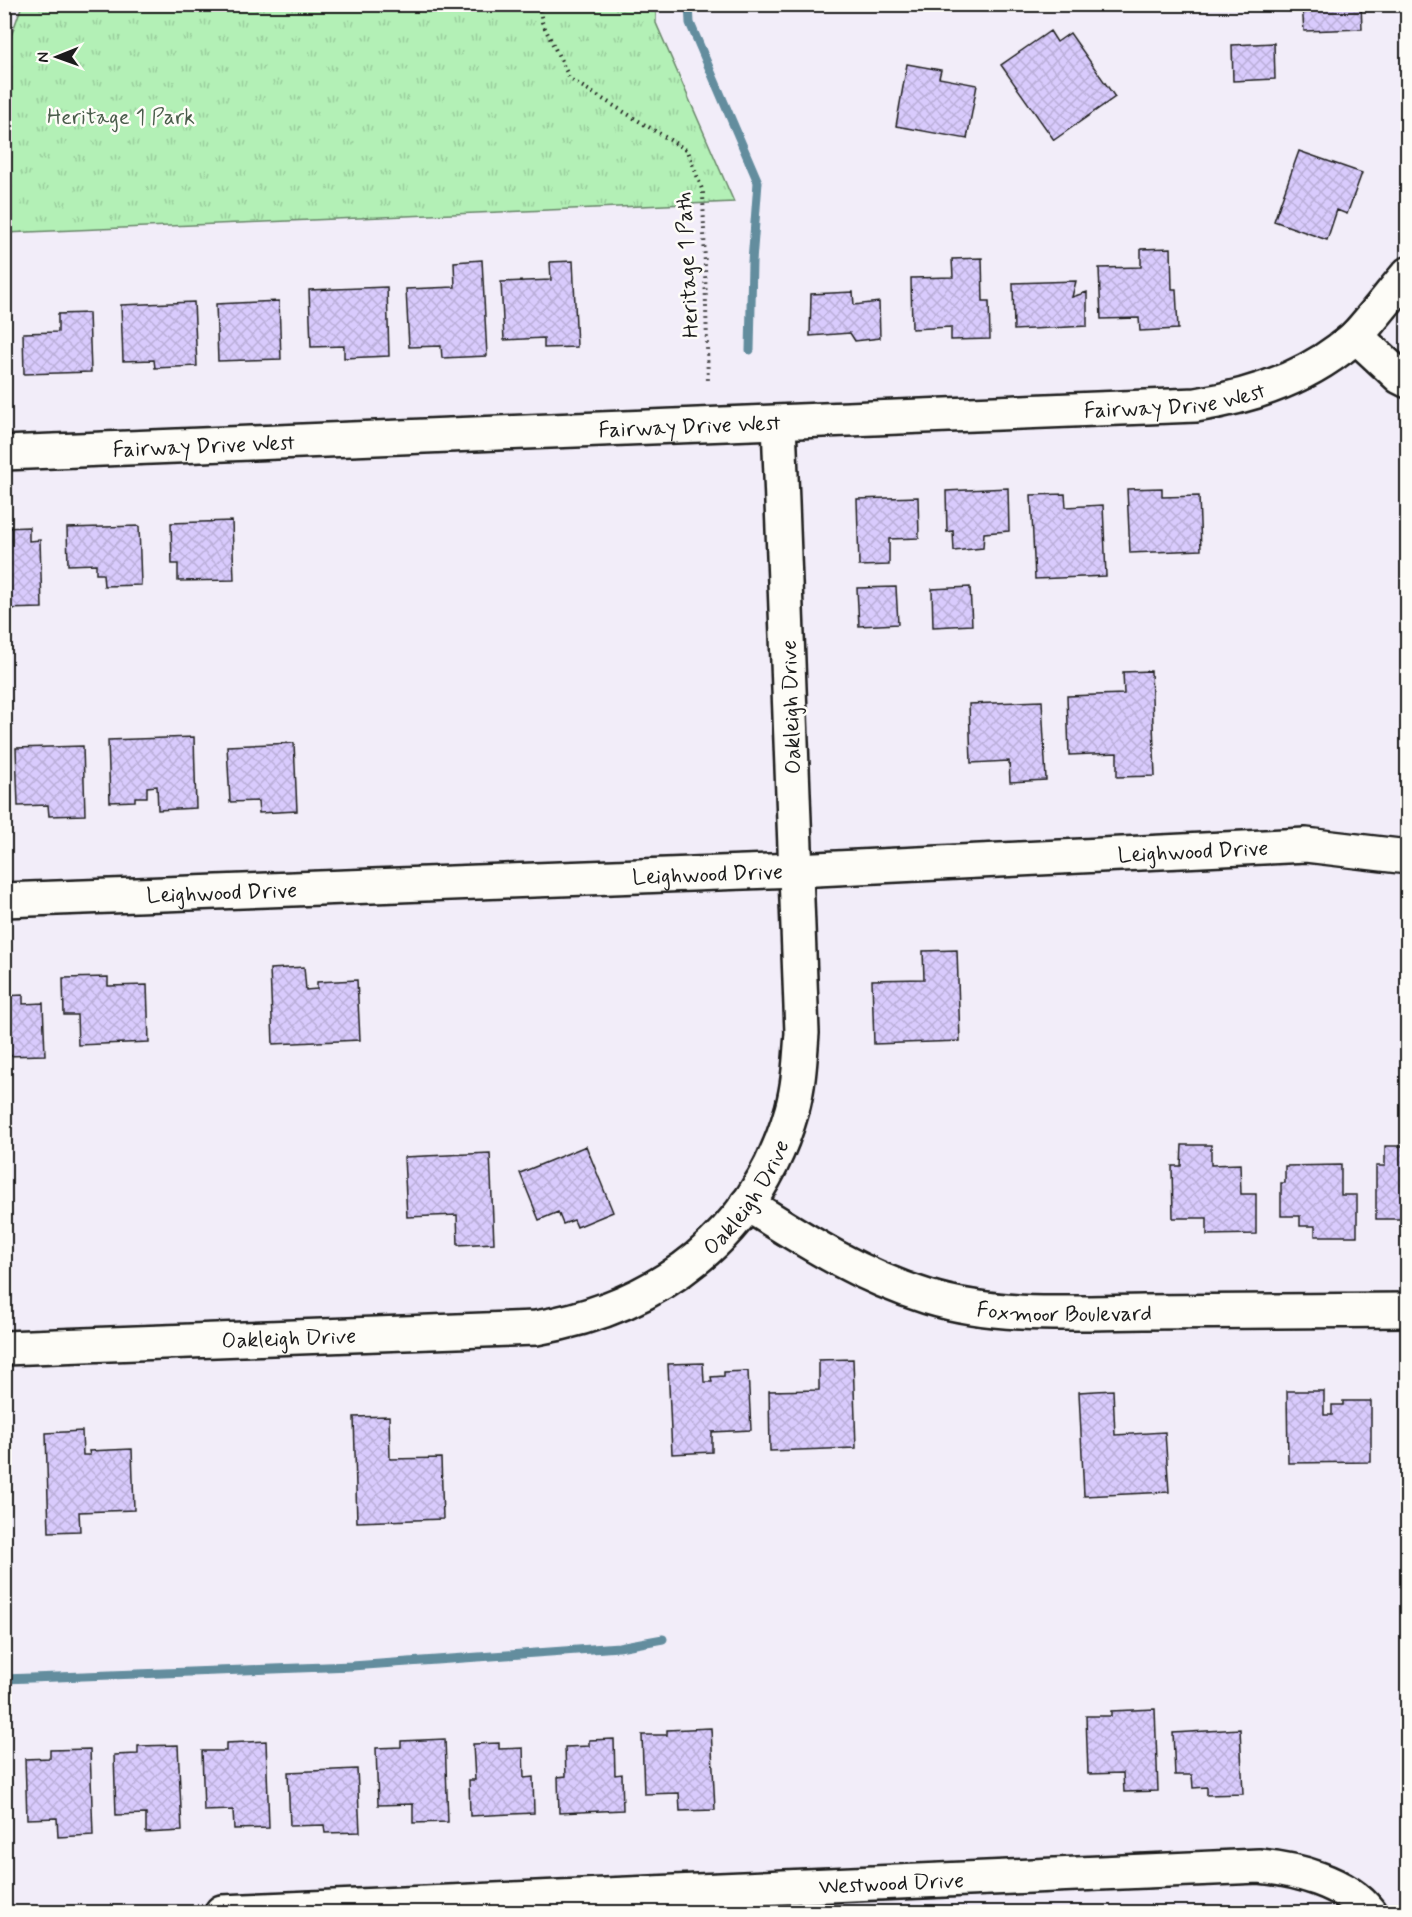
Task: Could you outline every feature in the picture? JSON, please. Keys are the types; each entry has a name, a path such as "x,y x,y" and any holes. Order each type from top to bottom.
{"street":[{"name":"Fairway Drive West","path":"4,453 1196,405 1262,391 1322,362 1356,336 1407,274"},
{"path":"1356,336 1407,381"},
{"name":"Oakleigh Drive","path":"4,1348 536,1328 569,1322 610,1309 652,1290 680,1272 706,1251 729,1227 747,1204 781,1142 792,1110 799,1077 802,1033 779,423"},
{"name":"Leighwood Drive","path":"4,900 796,870 1306,845 1407,857"},
{"name":"Foxmoor Boulevard","path":"747,1204 821,1251 870,1276 929,1297 978,1308 1041,1313 1407,1310"},
{"name":"Westwood Drive","path":"222,1912 1259,1866 1285,1868 1308,1875 1344,1892 1369,1912"}],"path":[{"name":"Heritage 1 Path","path":"539,4 542,22 570,79 688,151 703,192 708,383"}],"green space":[{"name":"Heritage 1 Park","path":"22,5 656,5 656,23 734,202 5,233 5,53"}],"building":[{"path":"1302,4 1361,4 1362,29 1304,31"},
{"path":"1050,31 1057,42 1070,33 1115,97 1054,140 1001,65"},
{"path":"1274,43 1275,79 1233,81 1232,45"},
{"path":"907,64 941,70 939,78 977,85 967,139 896,126"},
{"path":"1299,151 1362,173 1347,214 1337,210 1327,240 1274,221"},
{"path":"1171,248 1172,289 1176,289 1178,329 1140,331 1139,318 1101,319 1099,268 1141,267 1141,249"},
{"path":"982,258 983,301 989,301 990,339 951,340 951,327 912,329 911,278 953,277 952,259"},
{"path":"482,260 487,356 442,358 441,346 409,347 406,289 455,287 454,262"},
{"path":"573,261 577,347 544,348 544,338 504,340 501,282 551,280 550,262"},
{"path":"1076,281 1072,297 1087,292 1087,326 1014,330 1013,283"},
{"path":"387,287 389,356 344,358 344,346 311,347 309,290"},
{"path":"853,292 854,305 879,302 880,338 855,341 850,333 810,336 811,294"},
{"path":"279,301 281,359 218,361 216,304"},
{"path":"194,302 197,366 155,368 154,360 123,361 121,305"},
{"path":"89,313 91,372 24,374 23,333 58,332 58,314"},
{"path":"1008,488 1009,531 984,533 983,548 954,551 953,531 947,532 946,491"},
{"path":"1162,488 1162,497 1199,496 1201,550 1130,553 1127,489"},
{"path":"1065,494 1066,507 1103,505 1106,576 1035,579 1031,495"},
{"path":"918,497 919,538 889,539 889,565 859,566 857,499"},
{"path":"232,521 234,580 178,581 178,564 172,564 171,523"},
{"path":"139,526 141,585 104,586 103,574 96,574 96,564 68,565 67,528"},
{"path":"29,527 29,541 40,540 42,608 4,609 4,528"},
{"path":"896,587 898,624 859,626 857,588"},
{"path":"970,587 972,625 933,627 932,589"},
{"path":"1151,671 1155,776 1117,777 1117,753 1069,755 1067,696 1124,694 1123,672"},
{"path":"1042,701 1046,780 1010,782 1009,761 971,763 969,704"},
{"path":"194,737 196,808 158,810 157,786 147,787 147,797 135,797 135,801 110,802 108,740"},
{"path":"294,743 297,811 259,813 258,801 230,802 227,746"},
{"path":"83,746 85,815 49,816 48,805 18,806 16,748"},
{"path":"957,950 960,1041 874,1044 872,980 924,979 923,951"},
{"path":"304,967 306,990 317,989 317,982 357,980 360,1040 273,1044 270,969"},
{"path":"108,977 108,986 147,985 149,1042 78,1045 77,1015 64,1015 63,978"},
{"path":"23,995 23,1004 43,1003 45,1055 4,1056 4,996"},
{"path":"1182,1145 1211,1145 1211,1165 1240,1164 1241,1194 1256,1194 1256,1234 1207,1235 1207,1218 1173,1218 1172,1166 1181,1166"},
{"path":"586,1146 613,1212 577,1227 574,1220 563,1224 558,1212 539,1220 520,1173"},
{"path":"1385,1146 1408,1146 1408,1219 1376,1219 1376,1166 1385,1166"},
{"path":"490,1153 494,1243 458,1245 457,1215 407,1217 404,1157"},
{"path":"1341,1165 1341,1195 1357,1195 1357,1236 1315,1236 1315,1226 1300,1226 1300,1216 1281,1216 1281,1183 1285,1183 1285,1166"},
{"path":"853,1359 856,1448 770,1451 769,1391 819,1390 819,1360"},
{"path":"703,1363 704,1382 712,1382 711,1377 724,1376 724,1372 748,1371 751,1430 712,1432 712,1452 672,1454 668,1364"},
{"path":"1113,1390 1115,1435 1165,1432 1169,1492 1084,1496 1079,1392"},
{"path":"1287,1391 1324,1391 1324,1415 1332,1415 1332,1405 1343,1405 1343,1401 1371,1401 1371,1462 1288,1463"},
{"path":"389,1416 390,1459 441,1458 443,1519 357,1522 354,1417"},
{"path":"82,1431 83,1455 90,1455 89,1451 132,1449 134,1510 79,1512 80,1531 49,1532 46,1433"},
{"path":"1155,1709 1158,1791 1124,1792 1123,1773 1088,1774 1086,1716 1111,1716 1111,1711"},
{"path":"711,1728 715,1810 680,1811 679,1793 644,1794 642,1735 667,1735 667,1730"},
{"path":"1240,1729 1243,1794 1207,1795 1207,1787 1193,1788 1192,1775 1175,1775 1173,1733"},
{"path":"445,1739 448,1822 413,1823 413,1804 378,1805 376,1748 401,1747 401,1741"},
{"path":"614,1739 615,1775 622,1774 623,1810 559,1813 558,1777 566,1776 565,1747 589,1746 589,1740"},
{"path":"266,1741 269,1828 234,1829 233,1810 204,1811 202,1751 226,1751 226,1743"},
{"path":"499,1743 499,1749 523,1748 524,1778 533,1777 534,1813 470,1816 469,1780 475,1780 473,1744"},
{"path":"178,1745 182,1831 146,1833 146,1814 116,1815 114,1755 138,1754 138,1746"},
{"path":"90,1749 93,1835 58,1837 57,1818 27,1819 25,1759 50,1758 50,1750"},
{"path":"357,1769 360,1832 325,1833 324,1825 290,1826 288,1772"}],"waterway":[{"path":"689,4 690,23 758,182 752,262 750,350"},
{"path":"4,1679 352,1666 619,1647 663,1639"}]}
